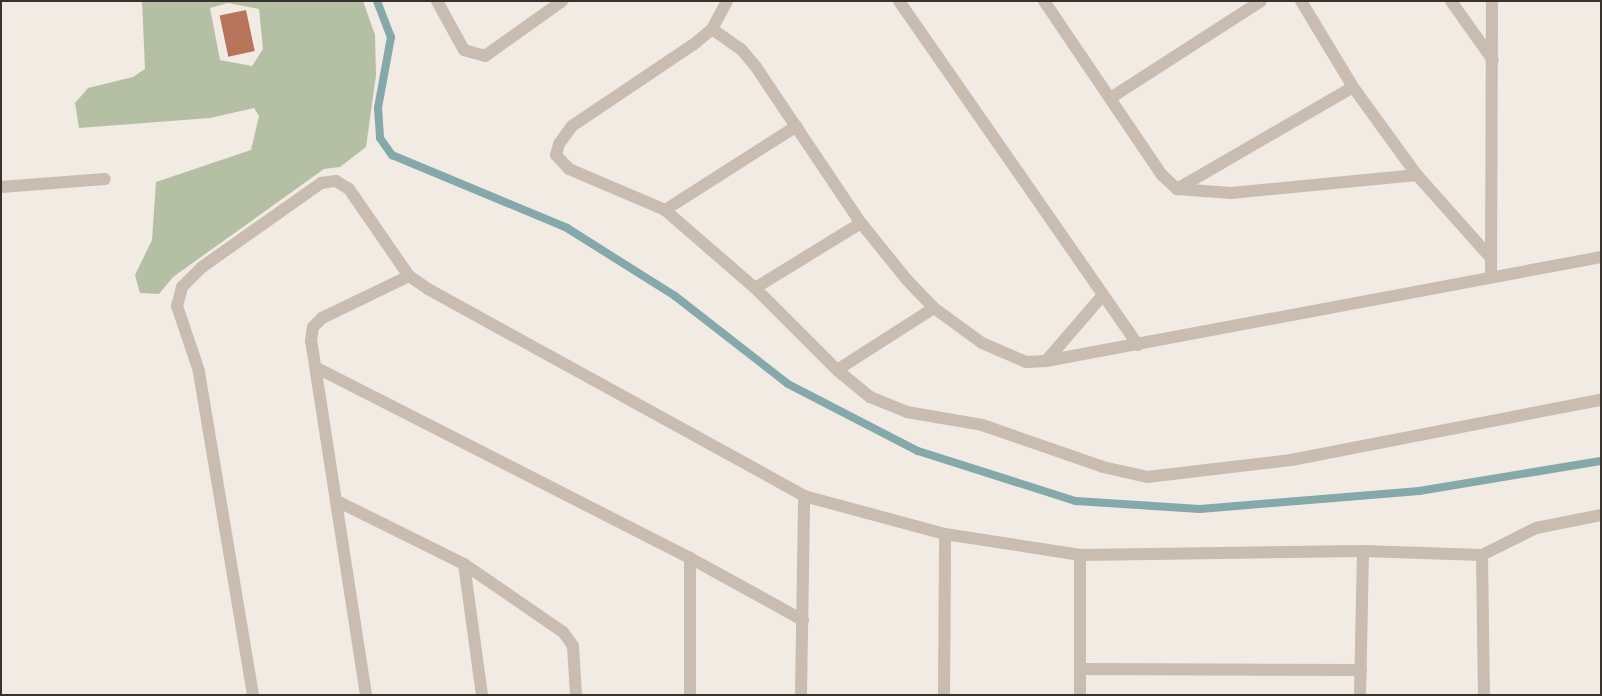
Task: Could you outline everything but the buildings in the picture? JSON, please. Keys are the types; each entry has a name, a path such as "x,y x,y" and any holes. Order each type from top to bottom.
{"street":[{"path":"437,1 464,50 485,56 562,1"},
{"path":"727,1 712,29 572,126 559,144 556,155 570,169 666,210 755,288 837,370 870,397 907,412 982,425 1103,467 1146,477 1291,460 1601,400"},
{"path":"900,1 1138,346"},
{"path":"1112,97 1262,1"},
{"path":"1301,1 1353,87 1417,175 1490,257"},
{"path":"1451,1 1493,60"},
{"path":"1491,276 1492,1"},
{"path":"1048,2 1162,175 1177,189 1231,193 1417,175"},
{"path":"712,29 741,49 797,126 860,223 934,308 1000,354 1026,362 1046,361 1138,346 1491,276 1601,257"},
{"path":"1177,189 1353,87"},
{"path":"666,210 797,126"},
{"path":"1,187 105,179"},
{"path":"253,695 198,370 177,306 182,287 202,267 320,183 336,182 349,189 409,276 804,496 945,534 1080,555 1363,551 1482,555 1536,528 1601,514"},
{"path":"755,288 860,223"},
{"path":"366,695 319,369 311,341 318,322 409,276"},
{"path":"1046,361 1103,295"},
{"path":"837,370 934,308"},
{"path":"319,369 690,558 803,620"},
{"path":"801,695 804,496"},
{"path":"337,501 464,564 563,632 573,646 576,695"},
{"path":"944,695 945,534"},
{"path":"1360,695 1363,551"},
{"path":"1080,555 1080,695"},
{"path":"1482,555 1484,695"},
{"path":"690,558 690,695"},
{"path":"464,564 482,695"},
{"path":"1080,669 1361,670"}],"green space":[{"path":"142,1 363,1 375,35 376,75 366,147 340,167 324,169 173,277 159,294 140,293 135,275 152,240 156,182 251,150 259,116 254,108 210,118 79,128 75,103 88,88 133,77 145,69","holes":["228,3 259,9 263,49 252,66 220,60 210,8"]}],"waterway":[{"path":"377,1 391,37 378,108 380,138 392,155 567,228 675,296 788,384 918,451 1076,501 1200,509 1419,491 1601,461"}]}
